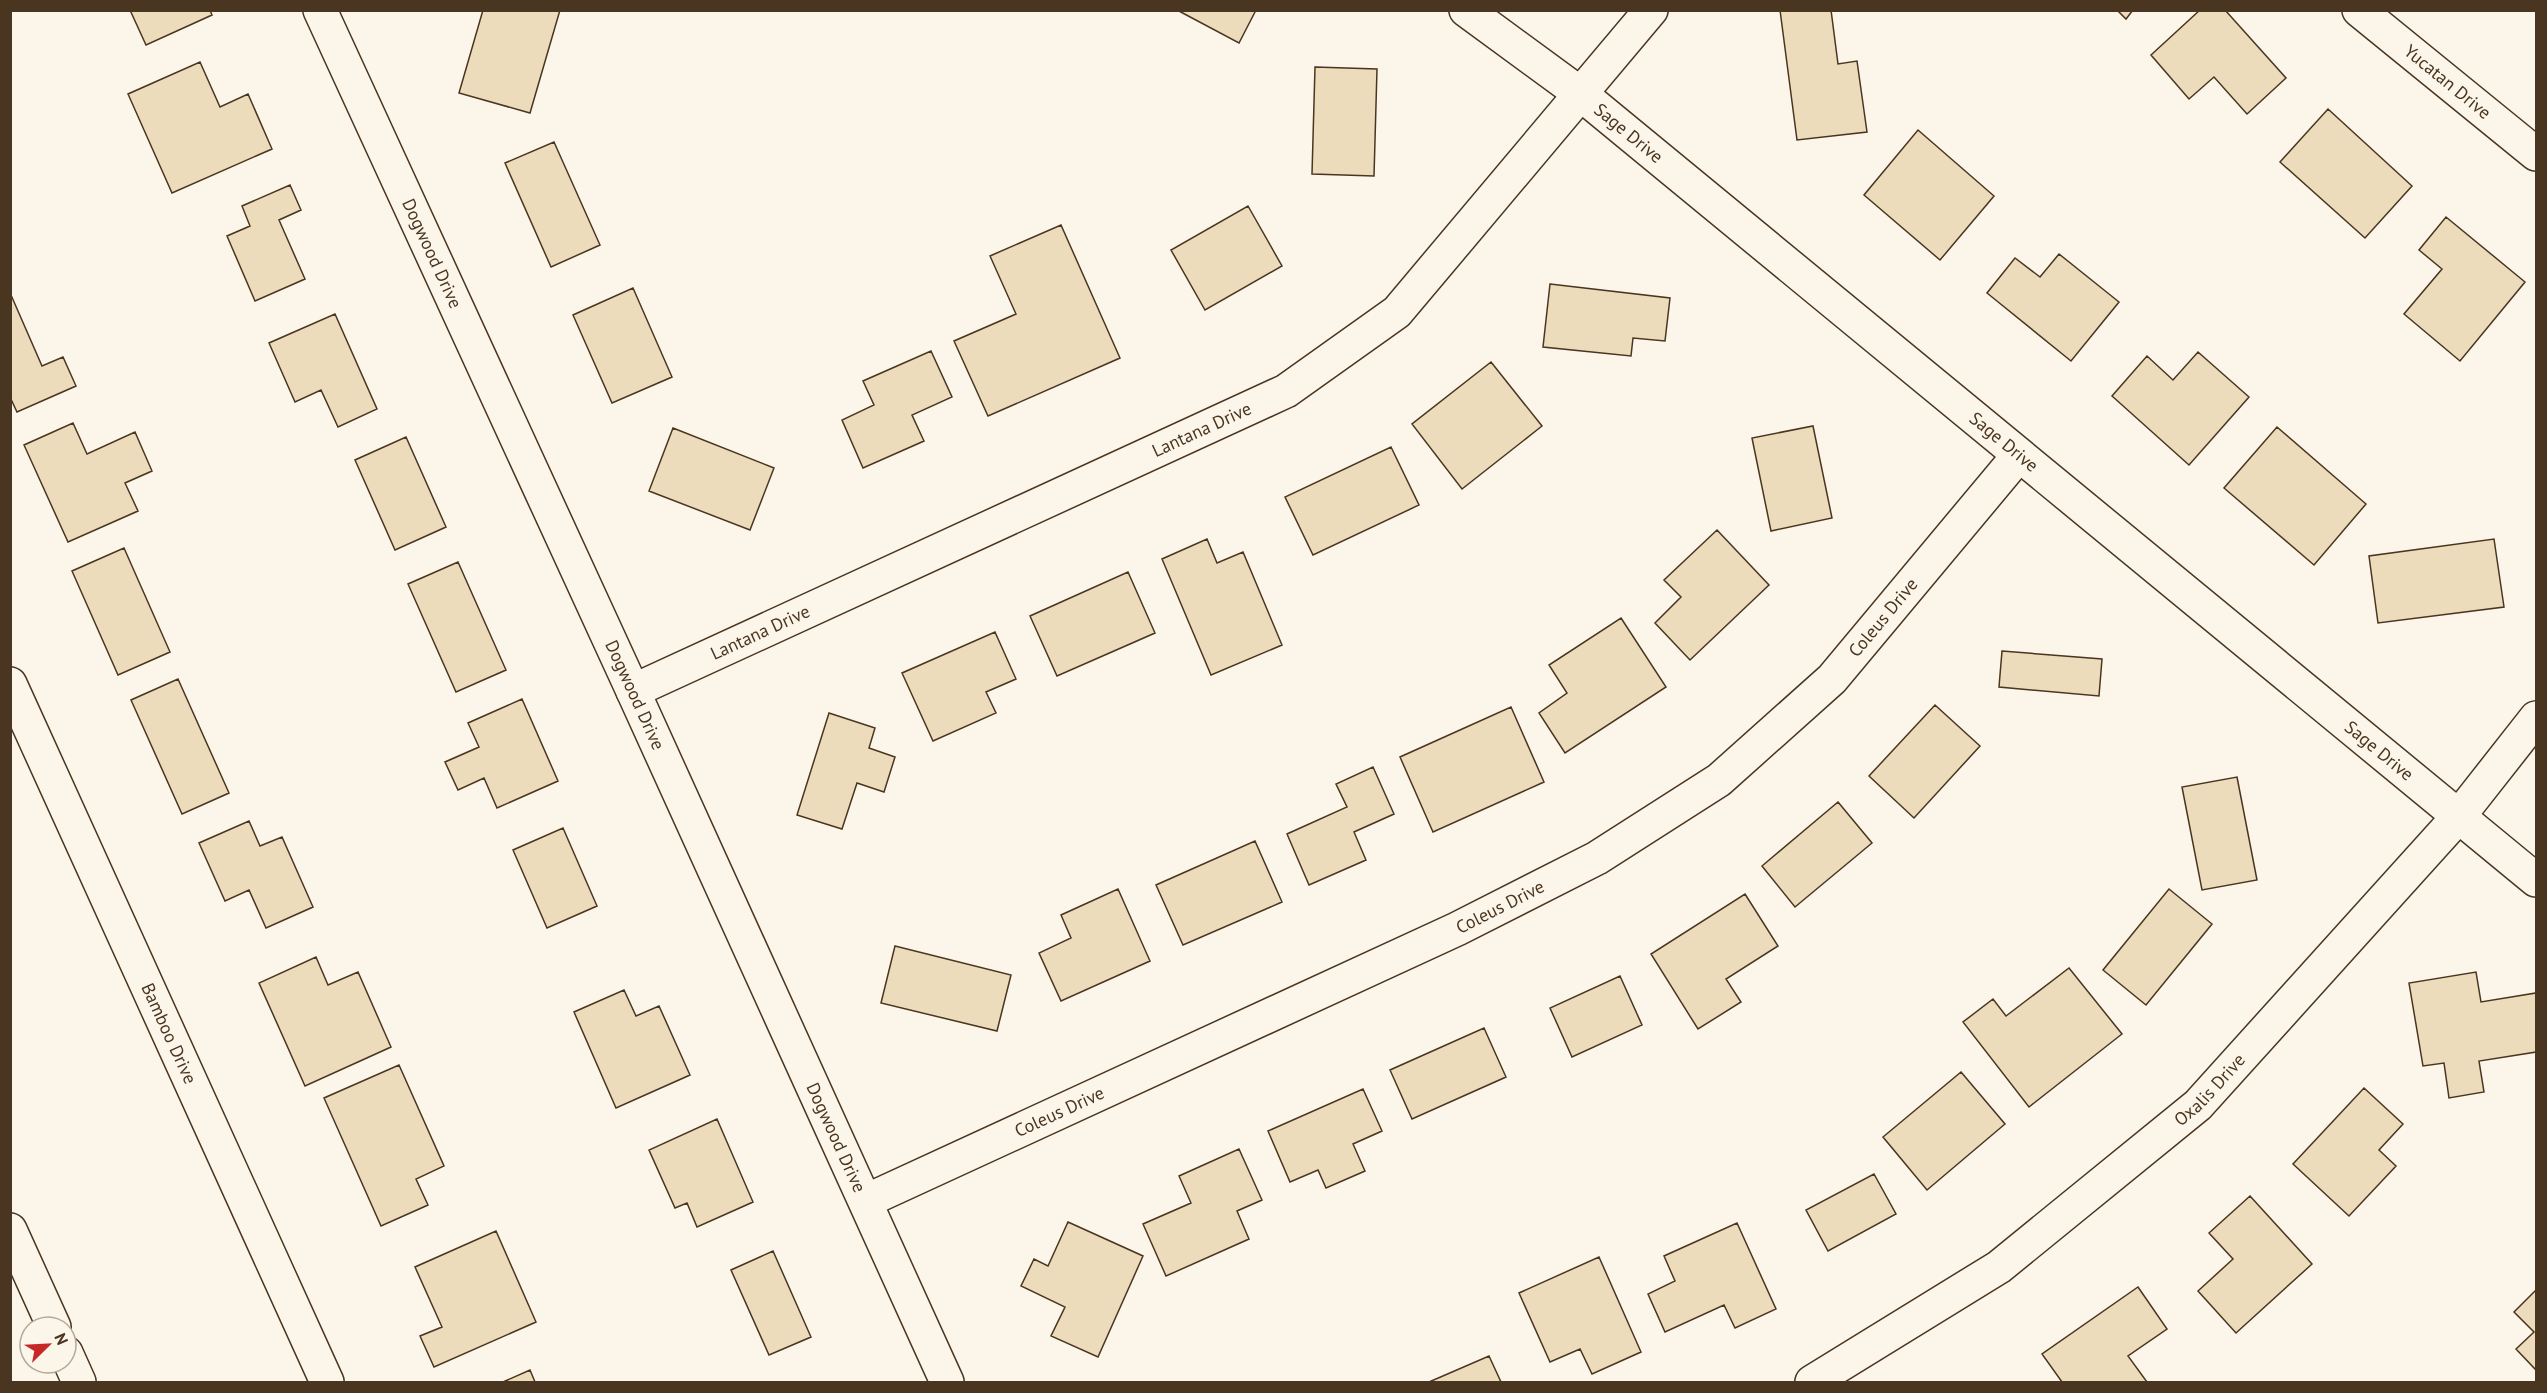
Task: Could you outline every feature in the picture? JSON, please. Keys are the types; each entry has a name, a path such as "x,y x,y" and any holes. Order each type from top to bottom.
{"main road":[{"name":"Dogwood Drive","path":"320,10 866,1201 947,1383"},
{"name":"Sage Drive","path":"1466,10 1582,95 2536,880"},
{"name":"Lantana Drive","path":"633,691 1286,391 1397,312 1652,10"},
{"name":"Yucatan Drive","path":"2359,10 2536,154"},
{"name":"Coleus Drive","path":"866,1201 1457,929 1597,858 1719,780 1832,679 2019,455"},
{"name":"Bamboo Drive","path":"10,684 327,1383"},
{"name":"Oxalis Drive","path":"1812,1383 1999,1267 2198,1105 2459,816 2536,718"},
{"path":"10,1230 49,1315"}],"building":[{"path":"130,10 210,10 212,15 146,45"},
{"path":"483,10 560,10 530,113 459,93"},
{"path":"1177,10 1256,10 1239,43"},
{"path":"1780,10 1831,10 1838,64 1857,61 1867,132 1797,140"},
{"path":"2117,10 2133,10 2126,19"},
{"path":"2200,10 2225,10 2286,78 2247,114 2214,77 2189,99 2151,55"},
{"path":"200,62 220,107 248,94 272,149 172,193 128,94"},
{"path":"1315,67 1377,69 1374,176 1312,174"},
{"path":"2328,109 2412,186 2365,238 2280,162"},
{"path":"1918,130 1994,196 1940,260 1864,195"},
{"path":"554,142 600,245 551,267 505,163"},
{"path":"290,185 301,210 279,220 305,279 255,301 227,236 250,226 242,206"},
{"path":"1248,206 1282,266 1205,310 1171,250"},
{"path":"2446,217 2525,282 2460,361 2404,314 2442,269 2419,250"},
{"path":"1061,225 1120,358 988,416 954,341 1016,314 990,256"},
{"path":"2059,254 2119,302 2071,361 1987,293 2015,258 2040,277"},
{"path":"1550,284 1670,298 1665,341 1633,338 1631,356 1543,347"},
{"path":"633,288 672,377 612,403 573,315"},
{"path":"11,295 42,366 63,357 76,386 17,412 10,397"},
{"path":"335,314 377,409 338,427 321,390 295,402 269,343"},
{"path":"931,351 952,397 912,415 924,441 863,468 842,420 874,405 863,381"},
{"path":"2198,352 2249,397 2189,465 2112,396 2147,356 2173,380"},
{"path":"1491,362 1542,426 1462,489 1412,424"},
{"path":"73,423 87,454 135,432 152,471 125,483 138,511 68,542 24,445"},
{"path":"1813,426 1832,518 1771,531 1752,438"},
{"path":"2277,427 2366,504 2314,565 2224,488"},
{"path":"673,428 774,468 750,530 649,491"},
{"path":"406,437 446,527 395,550 355,460"},
{"path":"1391,447 1419,505 1313,555 1285,497"},
{"path":"1717,530 1769,585 1690,660 1655,623 1681,597 1664,580"},
{"path":"1207,539 1217,563 1243,552 1282,645 1211,675 1162,559"},
{"path":"2494,539 2504,607 2378,623 2369,556"},
{"path":"124,548 170,652 118,675 72,571"},
{"path":"458,562 506,670 456,692 408,584"},
{"path":"1128,572 1155,633 1057,676 1030,616"},
{"path":"1621,618 1666,687 1565,753 1539,713 1567,693 1549,665"},
{"path":"995,632 1016,679 986,692 996,713 933,741 902,673"},
{"path":"2002,651 2102,659 2099,696 1999,687"},
{"path":"178,679 229,793 182,814 131,700"},
{"path":"522,699 558,781 497,808 484,778 458,790 445,762 479,747 468,723"},
{"path":"1935,705 1980,746 1914,818 1869,776"},
{"path":"1511,707 1544,782 1433,832 1400,757"},
{"path":"829,713 875,728 869,748 895,757 884,792 857,783 842,829 797,815"},
{"path":"1373,767 1394,814 1354,832 1366,860 1309,885 1287,834 1347,807 1336,784"},
{"path":"2237,777 2257,880 2202,890 2182,787"},
{"path":"1838,802 1872,843 1795,907 1762,866"},
{"path":"249,821 260,846 282,837 313,907 266,928 249,890 225,901 199,843"},
{"path":"563,828 597,906 547,928 513,850"},
{"path":"1255,841 1282,902 1183,945 1156,885"},
{"path":"1118,889 1150,961 1061,1001 1039,953 1071,938 1061,915"},
{"path":"2169,889 2212,924 2146,1005 2103,970"},
{"path":"1745,894 1778,946 1726,979 1741,1002 1698,1029 1651,954"},
{"path":"895,946 1011,975 997,1031 881,1003"},
{"path":"316,957 328,985 358,972 391,1047 305,1086 259,983"},
{"path":"2069,968 2122,1034 2029,1107 1963,1022 1993,999 2006,1016"},
{"path":"2476,972 2481,1002 2536,993 2536,1052 2479,1061 2484,1092 2449,1098 2444,1063 2423,1066 2409,983"},
{"path":"1620,976 1642,1025 1572,1057 1550,1008"},
{"path":"624,990 636,1016 659,1006 690,1075 616,1108 574,1012"},
{"path":"1484,1028 1506,1077 1412,1119 1390,1070"},
{"path":"399,1065 444,1166 416,1179 428,1205 381,1226 324,1098"},
{"path":"1961,1072 2005,1124 1927,1190 1883,1137"},
{"path":"2364,1088 2403,1124 2379,1150 2396,1166 2349,1216 2293,1164"},
{"path":"1363,1089 1382,1131 1353,1144 1365,1171 1326,1188 1318,1170 1290,1182 1268,1131"},
{"path":"717,1119 753,1202 697,1227 687,1203 675,1208 649,1150"},
{"path":"1239,1149 1262,1200 1237,1211 1249,1239 1166,1276 1143,1224 1191,1203 1179,1176"},
{"path":"1874,1174 1896,1214 1828,1251 1806,1210"},
{"path":"2250,1196 2312,1264 2236,1333 2198,1291 2233,1259 2209,1233"},
{"path":"1068,1222 1143,1256 1098,1357 1051,1336 1065,1307 1021,1286 1034,1259 1048,1266"},
{"path":"1737,1223 1776,1309 1735,1328 1724,1305 1665,1332 1648,1294 1675,1281 1664,1256"},
{"path":"496,1231 536,1322 434,1367 420,1336 442,1327 415,1267"},
{"path":"773,1251 811,1337 769,1355 731,1270"},
{"path":"1599,1257 1641,1352 1592,1374 1580,1349 1550,1362 1519,1293"},
{"path":"2138,1287 2167,1329 2128,1356 2147,1382 2062,1382 2042,1354"},
{"path":"2536,1290 2536,1370 2516,1349 2534,1332 2514,1312"},
{"path":"1489,1356 1501,1382 1429,1382"},
{"path":"530,1370 535,1382 503,1382"}]}
